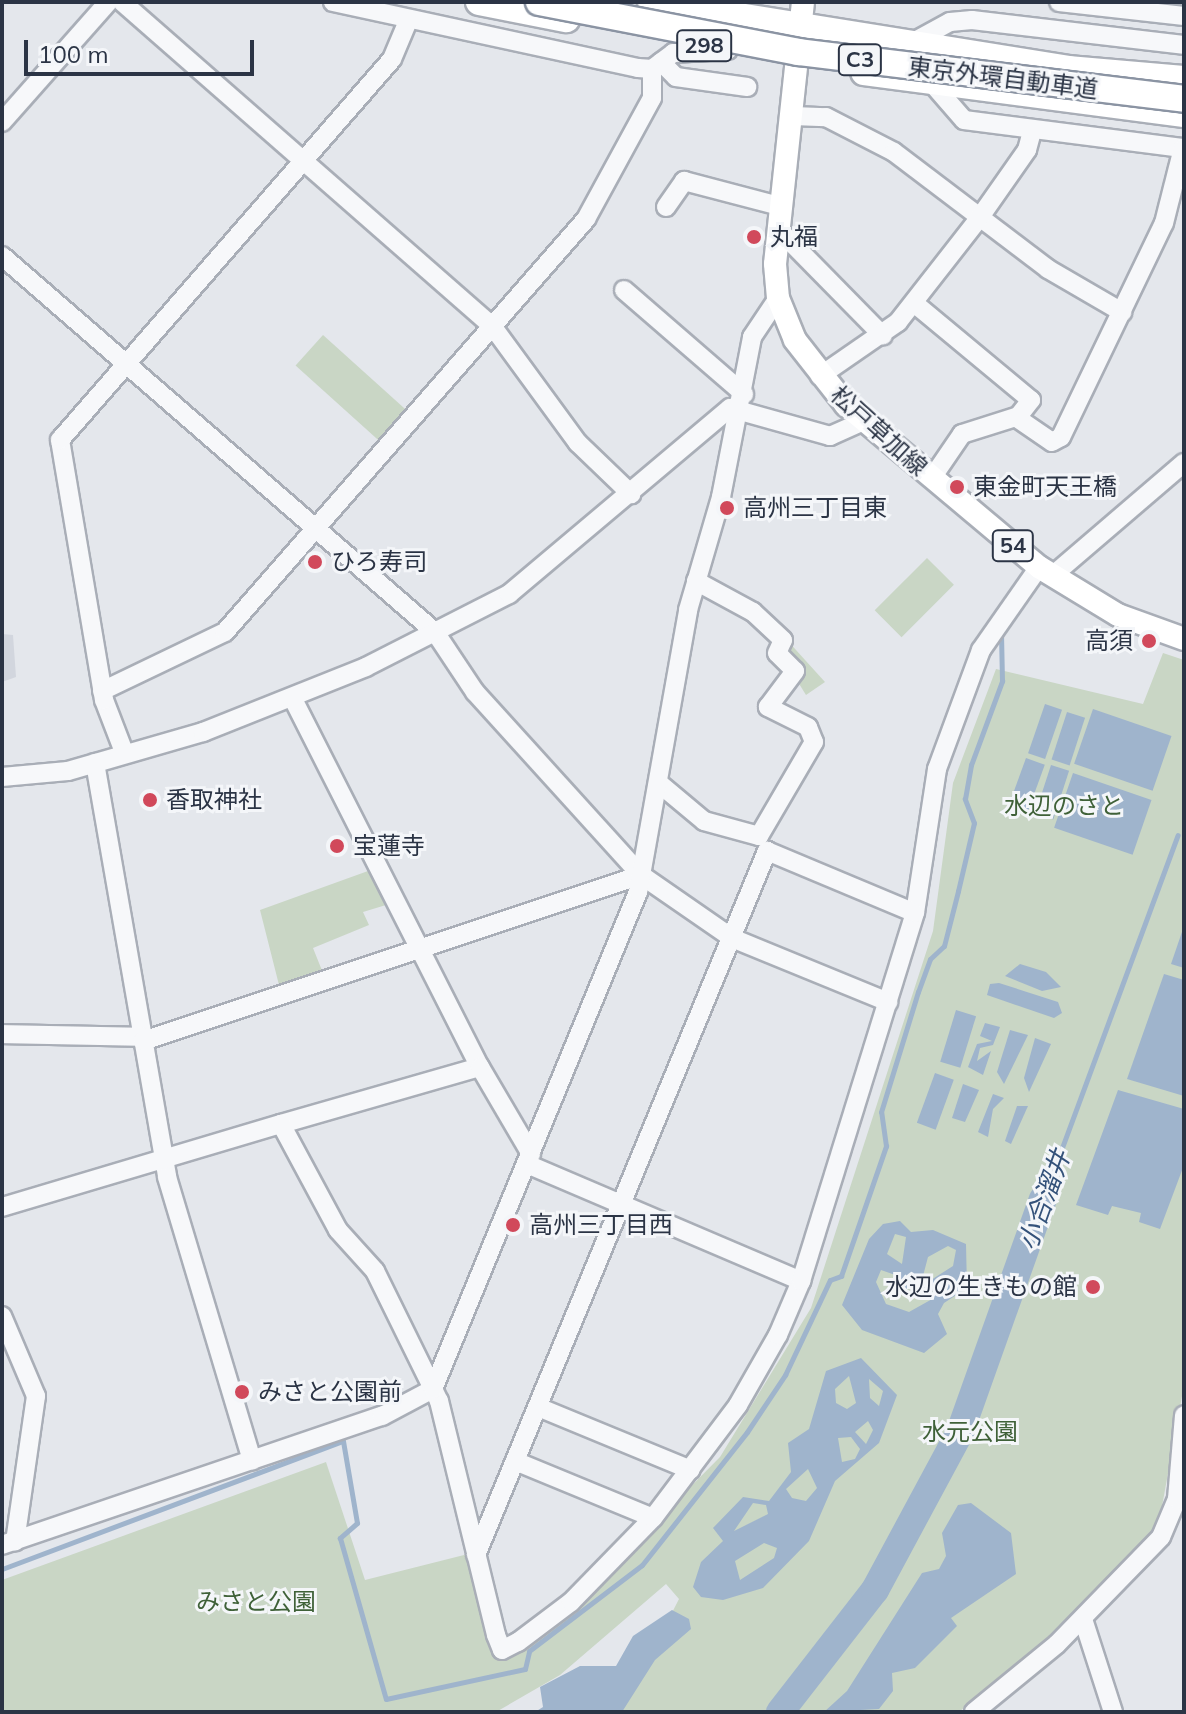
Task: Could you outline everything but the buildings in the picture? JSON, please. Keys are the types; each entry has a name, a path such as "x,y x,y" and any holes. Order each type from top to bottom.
{"highway":[{"name":"298","path":"479,2 798,62 1184,114"},
{"name":"東京外環自動車道","path":"539,2 798,52 1184,99"},
{"name":"東京外環自動車道","path":"592,2 1184,89"},
{"name":"298","path":"651,2 802,14 908,45 1184,79"}],"main road":[{"name":"松戸草加線","path":"802,14 779,230 778,298 820,376 863,421 1046,572 1118,615 1184,639"}],"street":[{"path":"2,122 108,2"},
{"path":"122,2 493,327 578,443 631,494"},
{"path":"333,2 408,21 657,65 676,77 747,87"},
{"path":"1059,2 1184,16"},
{"path":"908,45 950,22 972,20 1184,45"},
{"path":"124,752 102,691 60,440 392,59 408,21"},
{"path":"102,691 218,639 586,219 652,98 657,65 673,53 728,50"},
{"path":"931,82 964,120 1184,148 1164,223 1061,437 1052,442 1019,416"},
{"path":"793,116 826,117 894,152 980,217 1122,312"},
{"path":"820,376 883,336 914,303 1027,150 1032,131"},
{"path":"666,207 684,181 783,207"},
{"path":"779,230 883,336"},
{"path":"2,256 435,632 475,692 641,875 732,938 888,1002"},
{"path":"624,290 742,401 830,436 863,421"},
{"path":"2,1316 36,1396 8,1543 409,1406 433,1389 529,1159 641,875 661,785 696,581 742,401 752,337 778,298"},
{"path":"914,303 1031,400 1019,416 962,434 932,478"},
{"path":"2,777 95,763 294,701 435,632 509,594 631,494 718,415 742,401"},
{"path":"281,1124 338,1230 375,1271 412,1359 433,1389 502,1650 571,1602 653,1518 691,1470 755,1378 801,1281 888,1002 915,913 940,761 981,650 1046,572 1184,463"},
{"path":"661,785 704,821 759,836 814,742 808,727 768,707 795,671 777,653 783,640 753,612 696,581"},
{"path":"294,701 529,1159 622,1206 801,1281"},
{"path":"95,763 164,1160 252,1461"},
{"path":"476,1555 767,851 915,913"},
{"path":"2,1034 143,1039 641,875"},
{"path":"2,1207 480,1067"},
{"path":"538,1407 691,1470"},
{"path":"974,1712 1083,1619 1151,1550 1180,1498 1184,1415"},
{"path":"515,1461 653,1518"},
{"path":"1083,1619 1113,1712"}],"shaded area":[{"path":"2,634 13,635 16,677 2,682"}],"green space":[{"path":"323,335 408,412 381,442 296,365"},
{"path":"927,558 954,585 902,637 875,610"},
{"path":"786,639 825,682 806,695 780,653"},
{"name":"水元公園","path":"1163,653 1184,660 1184,1385 1159,1523 1075,1615 959,1712 621,1712 679,1599 666,1584 560,1675 496,1712 2,1712 2,1580 326,1462 365,1580 468,1554 494,1651 632,1546 720,1457 811,1308 933,931 953,783 996,669 1143,704"},
{"path":"368,871 386,905 363,912 369,925 313,948 323,973 279,985 260,910"}],"water":[{"path":"1045,704 1062,710 1045,759 1028,753"},
{"path":"1093,709 1171,736 1153,791 1074,764"},
{"path":"1067,712 1085,718 1070,765 1052,760"},
{"path":"1026,758 1045,765 1028,812 1009,805"},
{"path":"1051,765 1069,771 1053,819 1035,814"},
{"path":"1073,773 1151,800 1133,855 1054,828"},
{"path":"1184,926 1184,968 1171,964"},
{"path":"1020,964 1046,972 1061,987 1042,991 1005,976"},
{"path":"1164,974 1184,980 1184,1096 1127,1079"},
{"path":"999,983 1058,1002 1062,1013 1054,1018 987,995 990,984"},
{"path":"956,1010 976,1016 960,1068 940,1062"},
{"path":"985,1023 1000,1027 993,1045 980,1048 977,1061 991,1051 983,1075 968,1067 977,1044 992,1041 980,1036"},
{"path":"1010,1030 1028,1035 1004,1084 997,1072"},
{"path":"1035,1038 1051,1044 1029,1092 1024,1078"},
{"path":"935,1073 954,1080 936,1130 917,1123"},
{"path":"963,1084 979,1090 965,1122 952,1118"},
{"path":"1118,1090 1184,1109 1184,1165 1160,1229 1139,1222 1141,1213 1112,1206 1108,1215 1076,1205"},
{"path":"993,1094 1004,1098 993,1109 988,1137 978,1132"},
{"path":"1017,1106 1028,1106 1011,1144 1005,1141"},
{"path":"900,1221 911,1232 933,1230 966,1244 967,1288 944,1303 938,1314 947,1334 924,1353 862,1330 842,1305 869,1239 883,1224","holes":["895,1234 906,1237 902,1264 887,1254","948,1246 956,1250 953,1266 931,1280 923,1276 928,1257","881,1270 901,1277 900,1289 932,1288 934,1298 909,1312 886,1304 876,1282"]},
{"path":"861,1358 897,1395 879,1443 835,1481 809,1541 763,1588 723,1600 701,1597 693,1587 701,1562 723,1541 713,1528 743,1497 769,1501 791,1472 788,1443 809,1429 826,1371","holes":["849,1376 856,1403 847,1409 836,1403 835,1389","869,1379 883,1391 879,1406 870,1398","868,1421 873,1430 866,1444 855,1432","851,1437 860,1449 855,1459 842,1462 838,1438","808,1469 817,1488 806,1501 792,1498 786,1489","753,1503 766,1505 768,1514 734,1531","764,1543 777,1548 774,1558 740,1580 735,1561"]},
{"path":"971,1503 1011,1533 1016,1574 951,1618 957,1626 915,1668 892,1673 893,1691 879,1709 824,1712 847,1691 922,1573 939,1569 946,1556 942,1533 958,1505"},
{"path":"672,1610 689,1619 691,1629 655,1660 622,1712 535,1712 543,1707 540,1687 580,1666 616,1666 633,1636"}],"waterway":[{"path":"2,1569 343,1441 357,1523 340,1538 386,1699 525,1669 529,1651 642,1565 747,1432 785,1375 830,1280 841,1276 886,1146 881,1112 930,959 944,946 958,891 974,823 965,799 971,765 1002,681 1001,632"},
{"name":"小合溜井","path":"1043,1199 1178,835"},
{"name":"小合溜井","path":"780,1712 875,1590 960,1432 1043,1199"}],"place":[{"name":"丸福","path":"754,237"},
{"name":"東金町天王橋","path":"957,487"},
{"name":"高州三丁目東","path":"727,508"},
{"name":"ひろ寿司","path":"315,562"},
{"name":"高須","path":"1149,641"},
{"name":"香取神社","path":"150,800"},
{"name":"宝蓮寺","path":"337,846"},
{"name":"高州三丁目西","path":"513,1225"},
{"name":"水辺の生きもの館","path":"1093,1287"},
{"name":"みさと公園前","path":"242,1392"}],"park label":[{"name":"水辺のさと","path":"1064,806"},
{"name":"みさと公園","path":"256,1602"}]}
